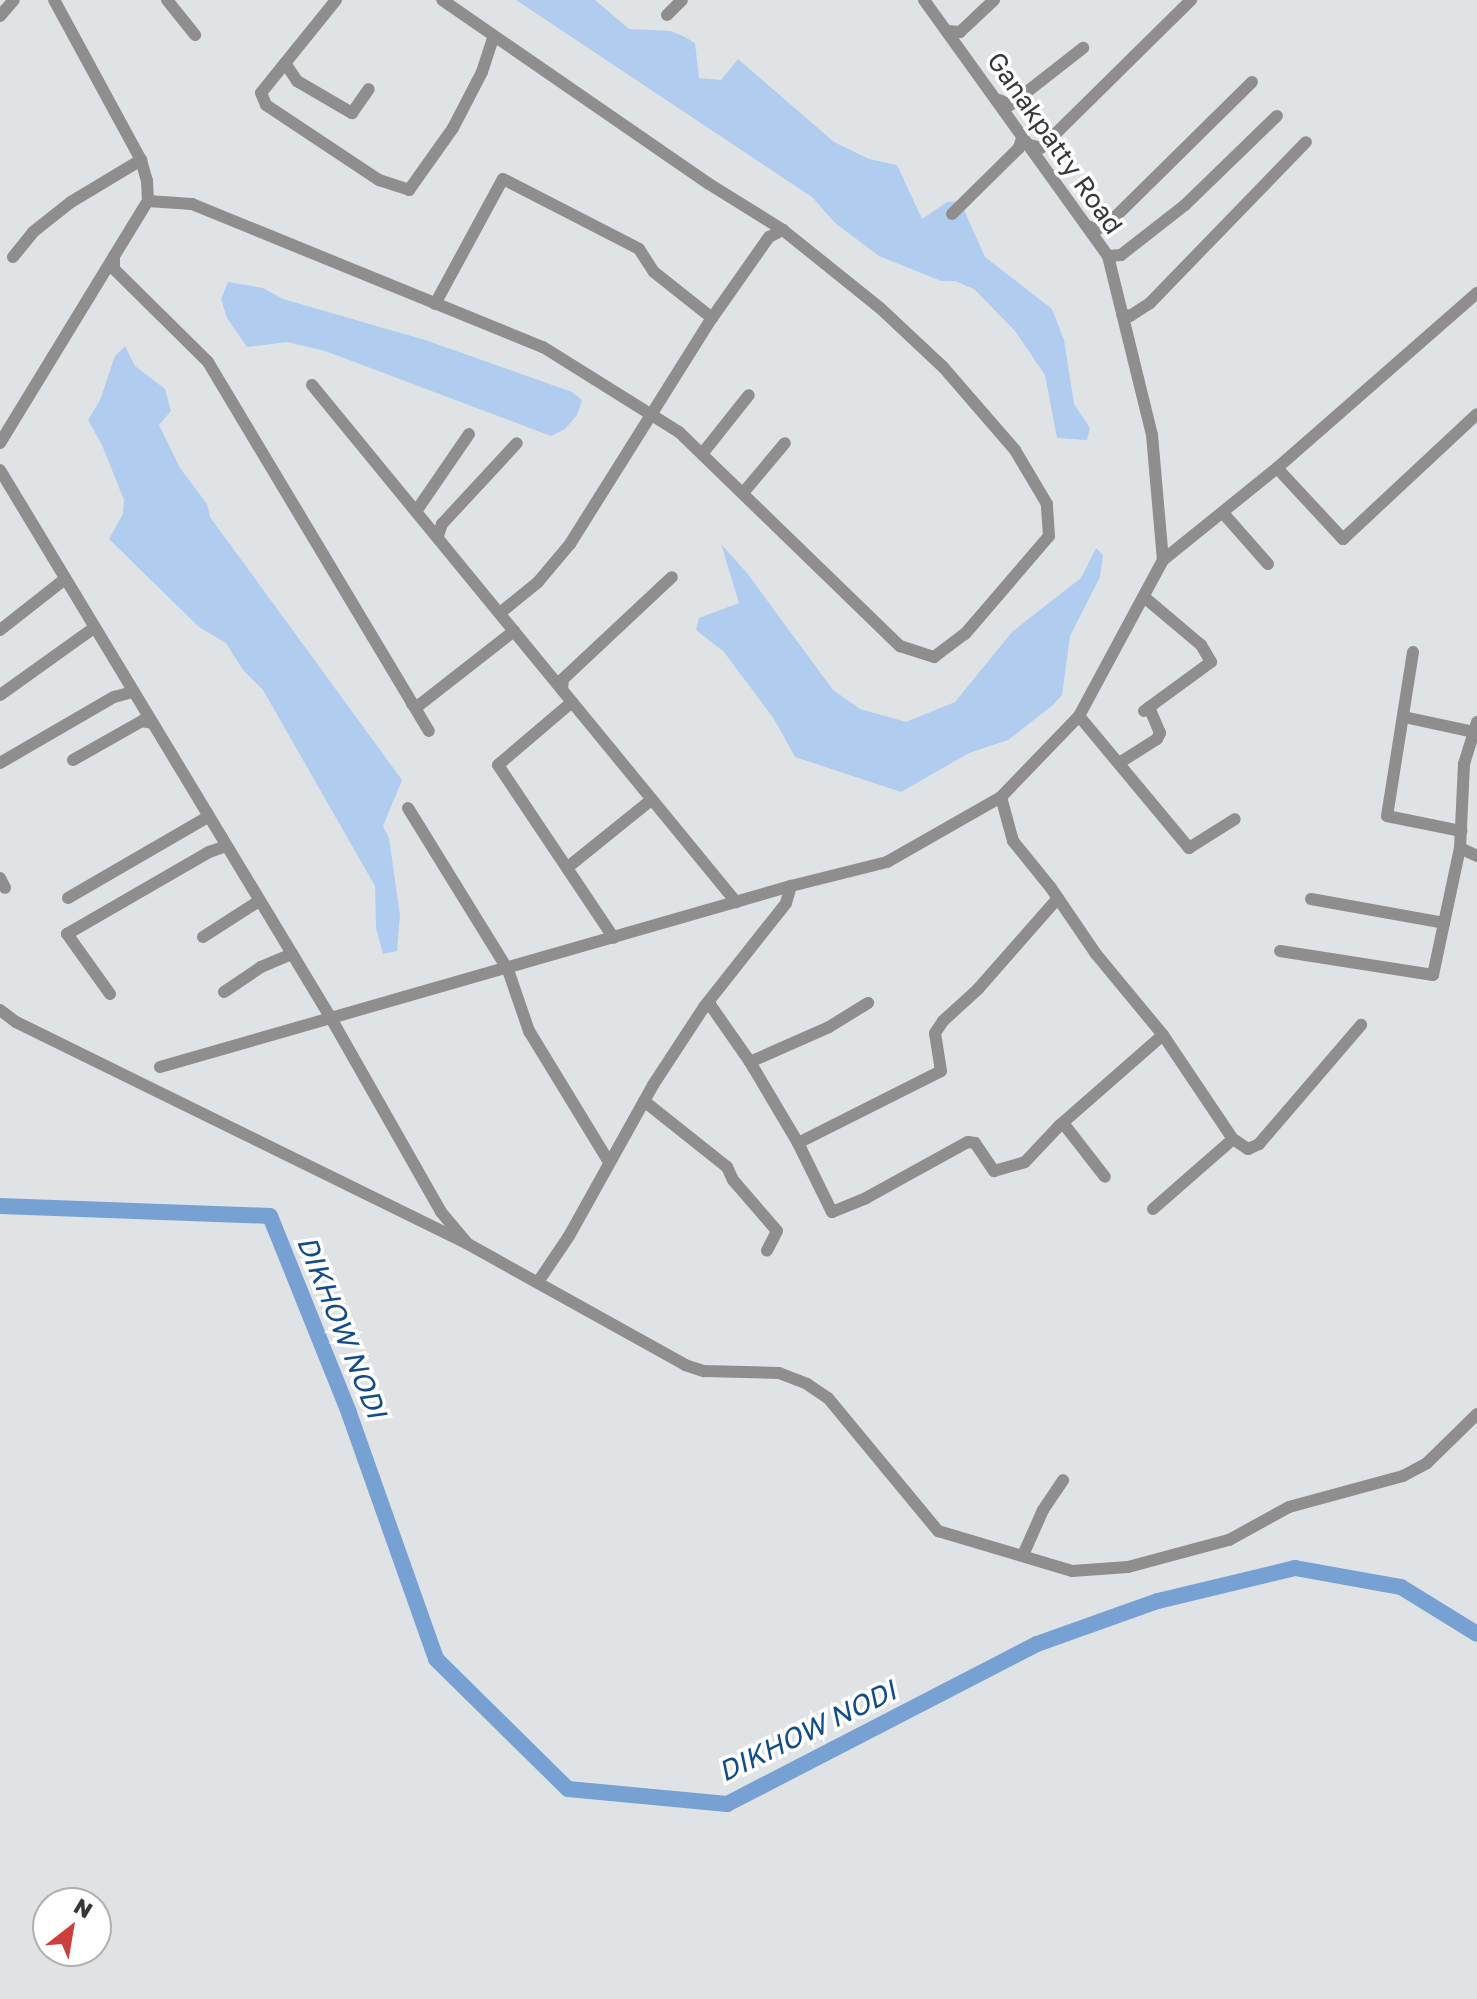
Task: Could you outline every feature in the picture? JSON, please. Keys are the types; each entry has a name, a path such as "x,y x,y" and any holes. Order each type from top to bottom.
{"street":[{"path":"0,16 14,0"},
{"path":"0,443 148,201 141,160 54,0"},
{"path":"167,0 195,35"},
{"path":"336,0 261,93 266,105 379,180 409,190 453,128 482,72 494,36"},
{"path":"148,201 192,204 543,347 653,413 702,454 900,646 934,657 965,634 1049,536 1047,504 1015,450 943,367 880,308 783,230 709,184 442,0"},
{"path":"667,15 682,0"},
{"name":"Ganakpatty Road","path":"924,0 1108,256 1152,435 1163,560"},
{"path":"948,31 960,32 994,0"},
{"path":"952,214 1027,140 1041,148 1191,0"},
{"path":"996,98 1010,105 1083,48"},
{"path":"285,63 297,81 352,113 369,89"},
{"path":"1088,226 1096,230 1111,221 1252,82"},
{"path":"1108,256 1121,255 1185,205 1277,116"},
{"path":"1122,314 1130,316 1150,303 1306,142"},
{"path":"13,257 33,232 71,202 141,160"},
{"path":"435,304 503,179 639,249 654,272 712,318"},
{"path":"500,613 538,582 570,544 712,318 769,237 783,230"},
{"path":"114,256 114,269 208,362 429,731"},
{"path":"160,1067 508,970 791,886 887,862 1001,797 1079,716 1163,560 1277,468 1477,293"},
{"path":"312,385 736,902"},
{"path":"702,454 749,395"},
{"path":"1277,468 1343,539 1477,414"},
{"path":"417,510 469,434"},
{"path":"438,536 442,524 517,443"},
{"path":"743,493 785,443"},
{"path":"0,470 332,1020 441,1212 468,1244"},
{"path":"1223,513 1268,564"},
{"path":"562,690 563,679 672,577"},
{"path":"0,630 65,579"},
{"path":"1119,763 1157,739 1160,733 1146,709 1211,662 1201,645 1144,597"},
{"path":"0,695 94,628"},
{"path":"412,704 418,706 514,631"},
{"path":"1413,652 1387,816 1461,831"},
{"path":"0,763 114,697 133,692"},
{"path":"572,702 498,765 614,938"},
{"path":"1079,716 1189,848 1235,819"},
{"path":"1280,951 1433,975 1460,848 1464,764 1476,727 1404,717"},
{"path":"73,760 142,721 152,723"},
{"path":"1001,797 1013,841 1058,898 1096,954 1163,1035 1199,1084 1233,1139 1248,1149 1259,1144 1361,1025"},
{"path":"568,867 651,800"},
{"path":"408,808 508,970 529,1031 609,1162"},
{"path":"68,898 208,817"},
{"path":"110,994 67,934 209,852 226,846"},
{"path":"1460,848 1477,856"},
{"path":"538,1282 569,1236 644,1101 704,1007 786,903 791,886"},
{"path":"798,1143 941,1071 935,1033 943,1021 978,989 1058,898"},
{"path":"1311,899 1444,923"},
{"path":"203,937 259,901"},
{"path":"224,992 261,967 292,954"},
{"path":"750,1062 829,1027 868,1003"},
{"path":"704,1007 711,1006 750,1062 798,1143 832,1212 866,1198 968,1142 977,1145 994,1171 1025,1162 1063,1123 1163,1035"},
{"path":"0,1010 16,1022 468,1244 685,1365 704,1371 779,1373 807,1384 828,1398 938,1531 1072,1571 1107,1570 1229,1540 1289,1507 1403,1476 1427,1463 1477,1414"},
{"path":"644,1101 727,1167 733,1180 777,1231 767,1251"},
{"path":"1063,1123 1105,1177"},
{"path":"1153,1209 1233,1139"},
{"path":"1023,1555 1043,1510 1063,1480"}],"shaded area":[{"path":"516,0 595,0 629,29 671,31 683,36 695,43 699,78 721,80 738,59 834,142 869,159 897,165 922,219 947,202 960,201 985,257 1052,309 1064,340 1074,404 1090,428 1087,440 1057,438 1045,375 1015,331 974,289 955,281 941,281 879,256 835,223 812,197"},
{"path":"228,282 263,288 283,299 425,340 572,392 582,400 577,415 565,429 551,436 325,351 287,342 247,347 227,318 221,299"},
{"path":"125,346 135,366 165,389 171,411 159,425 180,468 207,504 210,517 402,780 383,826 389,838 400,915 397,951 383,954 376,928 375,886 263,690 243,670 226,643 199,627 109,539 123,514 124,500 102,445 88,420 100,400 115,356"},
{"path":"721,544 747,573 833,690 860,709 906,722 955,702 1012,632 1081,578 1096,548 1103,555 1100,577 1070,636 1062,695 1008,740 969,753 901,792 795,757 774,719 724,652 696,630 699,618 739,603"}],"waterway":[{"name":"DIKHOW NODI","path":"0,1206 270,1216 349,1413 436,1659 568,1789 727,1804 1037,1644 1158,1601 1295,1568 1401,1587 1477,1634"}]}
